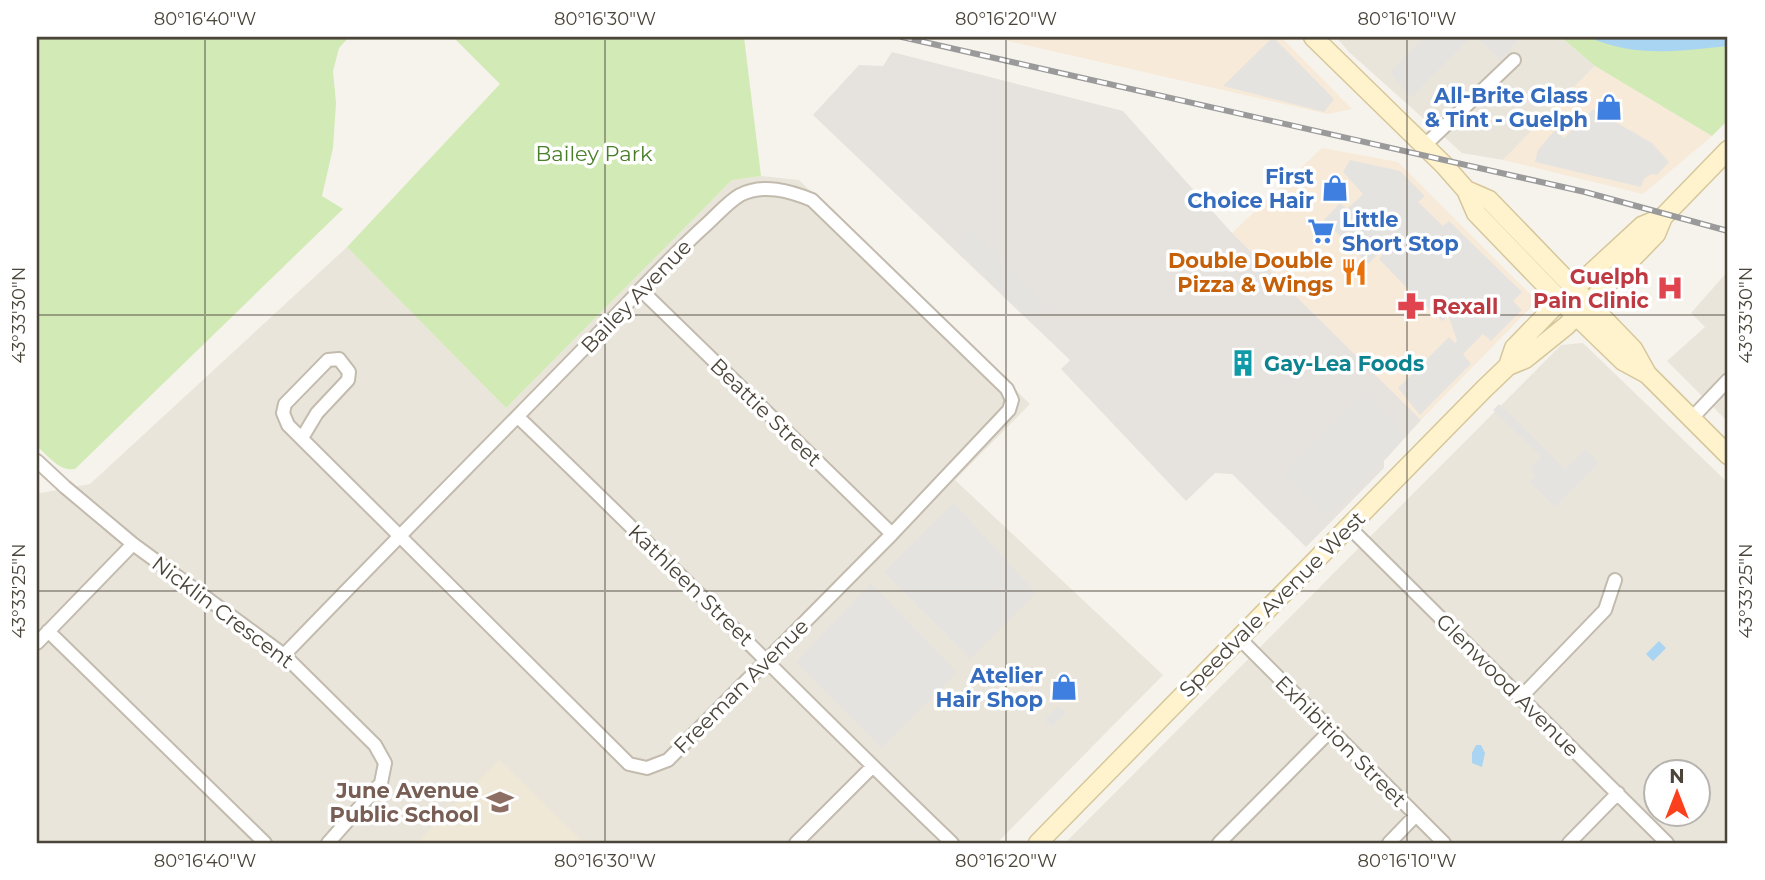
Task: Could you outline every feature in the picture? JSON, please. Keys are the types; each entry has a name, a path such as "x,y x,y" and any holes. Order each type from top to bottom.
{"main road":[{"path":"1313,37 1466,190 1476,213 1582,310 1633,349 1647,374 1728,455"},
{"path":"1663,217 1728,150"},
{"name":"Speedvale Avenue West","path":"1508,366 1514,348 1568,295 1642,226 1663,217"},
{"name":"Speedvale Avenue West","path":"1038,843 1508,366 1525,359 1582,310 1656,234 1663,217"}],"street":[{"path":"1424,146 1514,60"},
{"name":"Bailey Avenue","path":"284,655 686,243 737,197 748,191 774,189 812,200 1007,389 1012,400"},
{"name":"Beattie Street","path":"641,290 892,534"},
{"name":"Freeman Avenue","path":"302,438 317,413 348,380 349,372 339,359 328,359 285,404 283,413 288,425 629,764 647,768 667,760 892,534 1009,410 1012,400"},
{"path":"1691,419 1728,380"},
{"name":"Kathleen Street","path":"517,417 952,843"},
{"name":"Nicklin Crescent","path":"37,461 133,544 284,655 375,745 385,763 381,783 328,843"},
{"name":"Glenwood Avenue","path":"1349,527 1667,843"},
{"path":"37,643 133,544"},
{"path":"1521,697 1605,610 1615,580"},
{"path":"48,631 265,843"},
{"name":"Exhibition Street","path":"1238,638 1444,843"},
{"path":"1219,843 1330,731"},
{"path":"796,843 872,766"},
{"path":"1569,843 1618,793"},
{"path":"1389,843 1416,815"}],"shaded area":[{"path":"991,37 1281,37 1352,109 1328,114"},
{"path":"1273,37 1334,99 1324,112 1223,86"},
{"path":"1336,37 1561,37 1595,66 1503,160 1462,153 1349,52"},
{"path":"1424,37 1471,37 1411,98 1390,72"},
{"path":"1476,37 1521,37 1500,60"},
{"path":"892,52 1123,111 1232,233 1421,420 1384,461 1384,468 1306,547 1232,474 1215,473 1186,501 1061,369 1070,360 813,115 859,65 883,66"},
{"path":"1595,66 1712,136 1643,194 1503,160"},
{"path":"1593,109 1652,143 1669,162 1657,175 1651,174 1644,179 1641,187 1535,162 1538,150 1555,130 1564,138"},
{"path":"1322,148 1398,162 1537,301 1421,420 1232,233"},
{"path":"1350,160 1400,171 1425,196 1418,202 1443,226 1449,221 1522,292 1513,301 1522,310 1491,341 1483,334 1463,354 1471,364 1420,415 1398,388 1449,337 1455,343 1457,341 1449,317 1442,321 1406,287 1379,259 1383,254 1380,252 1368,264 1324,220 1340,203 1347,209 1363,194 1343,172"},
{"path":"761,176 799,180 1030,404 955,480 1163,675 997,843 37,843 37,489 41,493 90,484 347,247 506,408 732,180"},
{"path":"972,231 1047,305 1030,321 955,244"},
{"path":"1728,271 1728,422 1667,361 1705,327 1691,313"},
{"path":"1583,343 1728,483 1728,843 1065,843 1561,345"},
{"path":"1364,394 1406,436 1325,515 1284,473"},
{"path":"1499,404 1565,469 1585,449 1599,463 1555,507 1529,481 1536,475 1530,469 1541,457 1493,410"},
{"path":"954,503 1036,593 970,659 884,572"},
{"path":"871,583 957,672 882,748 796,662"},
{"path":"1058,706 1066,713 1052,727 1045,720"},
{"name":"June Avenue Public School","path":"499,760 584,843 417,843"}],"green space":[{"path":"37,37 349,37 339,48 333,71 336,103 333,148 322,196 343,209 75,469 59,466 37,446"},
{"name":"Bailey Park","path":"453,37 744,37 761,176 732,180 506,408 347,247 500,84"},
{"path":"1561,37 1728,37 1728,120 1712,136 1595,66"}],"water":[{"path":"1588,37 1728,37 1728,46 1674,51 1640,50 1606,44"},
{"path":"1659,641 1666,648 1653,661 1646,654"},
{"path":"1476,745 1481,745 1485,753 1482,767 1472,763 1472,753"}],"railway":[{"path":"902,37 1585,192 1728,231"}],"place":[{"name":"All-Brite Glass & Tint - Guelph","path":"1609,107"},
{"name":"First Choice Hair","path":"1335,188"},
{"name":"Little Short Stop","path":"1321,231"},
{"name":"Double Double Pizza & Wings","path":"1354,272"},
{"name":"Guelph Pain Clinic","path":"1670,288"},
{"name":"Rexall","path":"1411,306"},
{"name":"Gay-Lea Foods","path":"1243,363"},
{"name":"Atelier Hair Shop","path":"1064,687"},
{"name":"June Avenue Public School","path":"500,802"}]}
